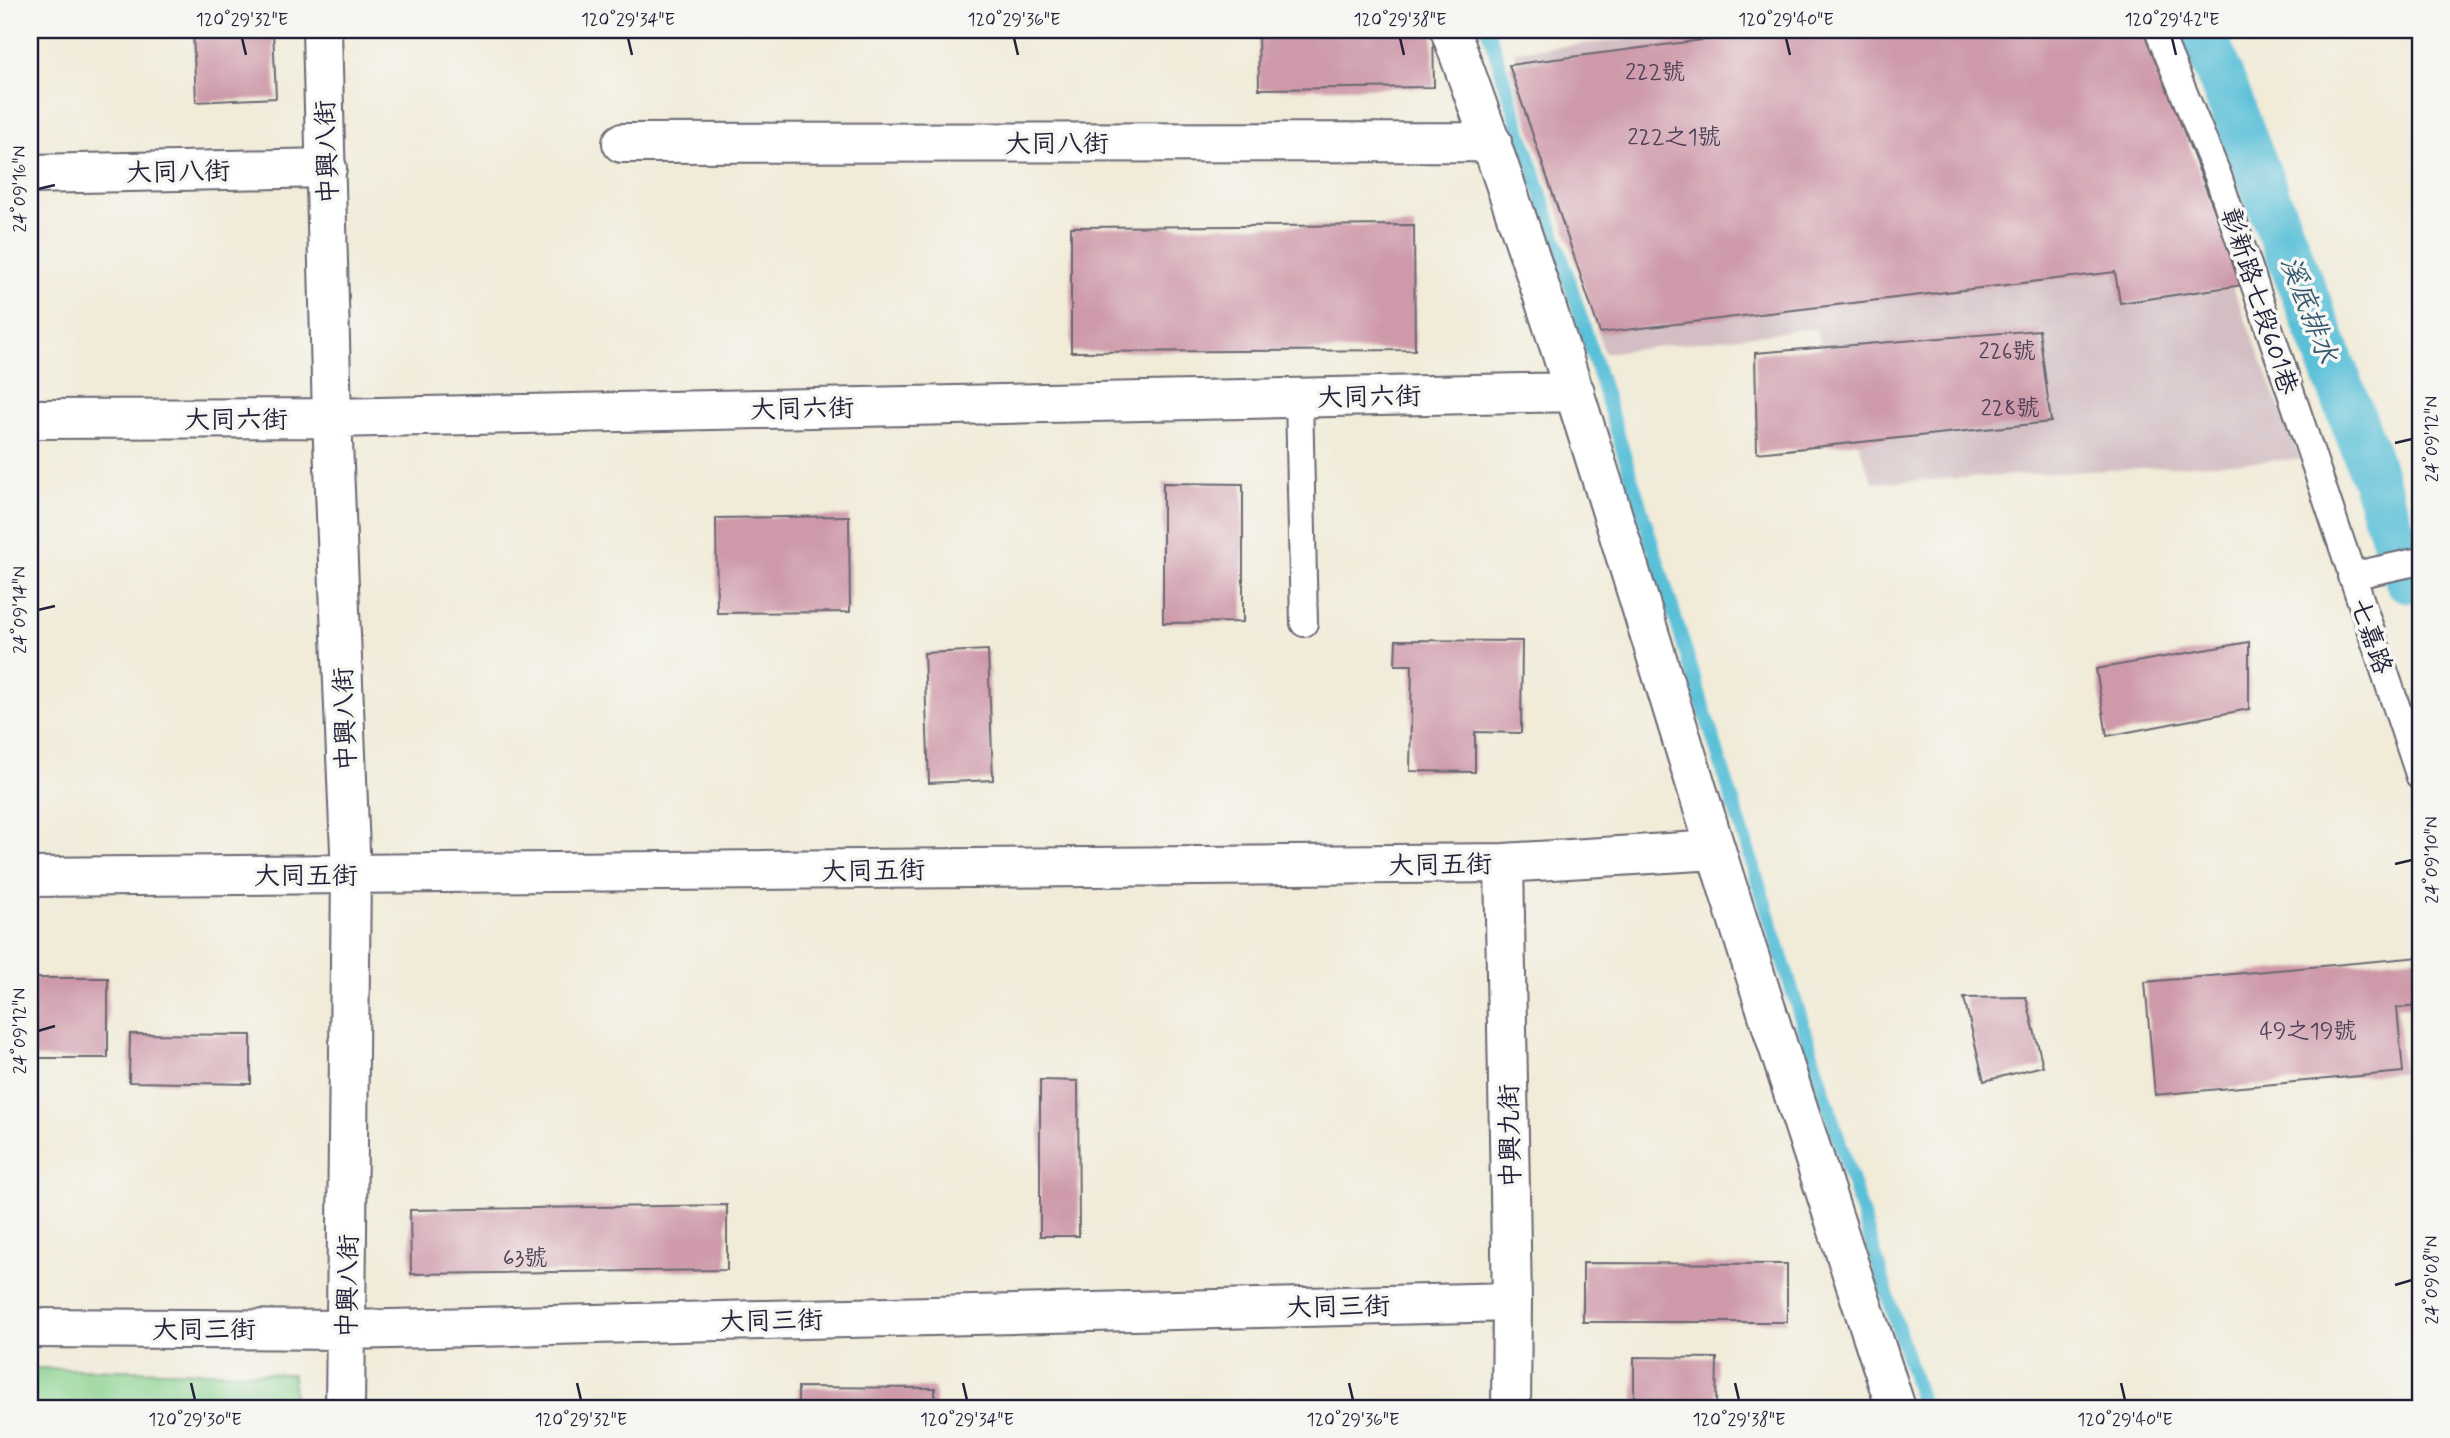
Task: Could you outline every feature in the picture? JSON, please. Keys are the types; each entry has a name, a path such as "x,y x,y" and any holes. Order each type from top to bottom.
{"street":[{"name":"中興八街","path":"321,30 332,418 351,875 345,1408"},
{"path":"1450,30 1492,142 1575,392 1716,850 1896,1408"},
{"name":"大同八街","path":"622,143 1492,142"},
{"name":"大同八街","path":"30,174 327,168"},
{"name":"大同六街","path":"30,419 332,418 1575,392"},
{"name":"大同五街","path":"30,877 1504,863 1716,850"},
{"name":"中興九街","path":"1504,863 1511,1408"},
{"name":"大同三街","path":"30,1328 347,1330 1511,1302"}],"lane":[{"name":"彰新路七段601巷","path":"2158,30 2218,176 2351,576"},
{"path":"1299,398 1304,623"},
{"path":"2351,576 2420,561"},
{"name":"七嘉路","path":"2351,576 2420,777"}],"shaded area":[{"path":"1724,30 2132,30 2300,459 1873,483 1815,328 1604,353 1513,51"}],"green space":[{"path":"30,1368 293,1374 294,1408 30,1408"}],"building":[{"path":"193,30 273,30 276,98 196,102"},
{"path":"1258,30 1433,30 1434,87 1259,89"},
{"path":"1740,30 2145,30 2243,285 2120,303 2115,272 1600,333 1509,65 1742,35"},
{"path":"1414,225 1415,350 1071,352 1071,227"},
{"path":"2039,330 2051,422 1757,453 1755,353"},
{"path":"1163,483 1243,484 1243,622 1163,623"},
{"path":"849,516 850,612 717,613 716,518"},
{"path":"1396,640 1522,641 1521,733 1475,732 1475,772 1410,771 1412,665 1395,665"},
{"path":"2249,642 2249,709 2107,736 2096,669"},
{"path":"988,650 993,780 929,783 924,653"},
{"path":"2420,709 2420,731 2414,711"},
{"path":"2420,957 2420,1006 2397,1008 2403,1072 2155,1095 2145,982"},
{"path":"30,978 108,978 108,1058 30,1058"},
{"path":"2026,997 2043,1066 1984,1081 1964,998"},
{"path":"130,1034 251,1035 251,1084 129,1082"},
{"path":"1040,1080 1078,1081 1079,1236 1040,1236"},
{"path":"727,1205 727,1270 411,1274 410,1210"},
{"path":"1583,1263 1787,1264 1787,1322 1583,1322"},
{"path":"1634,1357 1717,1358 1716,1408 1634,1408"},
{"path":"798,1387 935,1388 935,1408 798,1408"}],"waterway":[{"path":"1488,30 1585,330 1923,1408"},
{"name":"溪底排水","path":"2202,30 2363,445 2408,579"},
{"name":"溪底排水","path":"2408,579 2420,574"}]}
